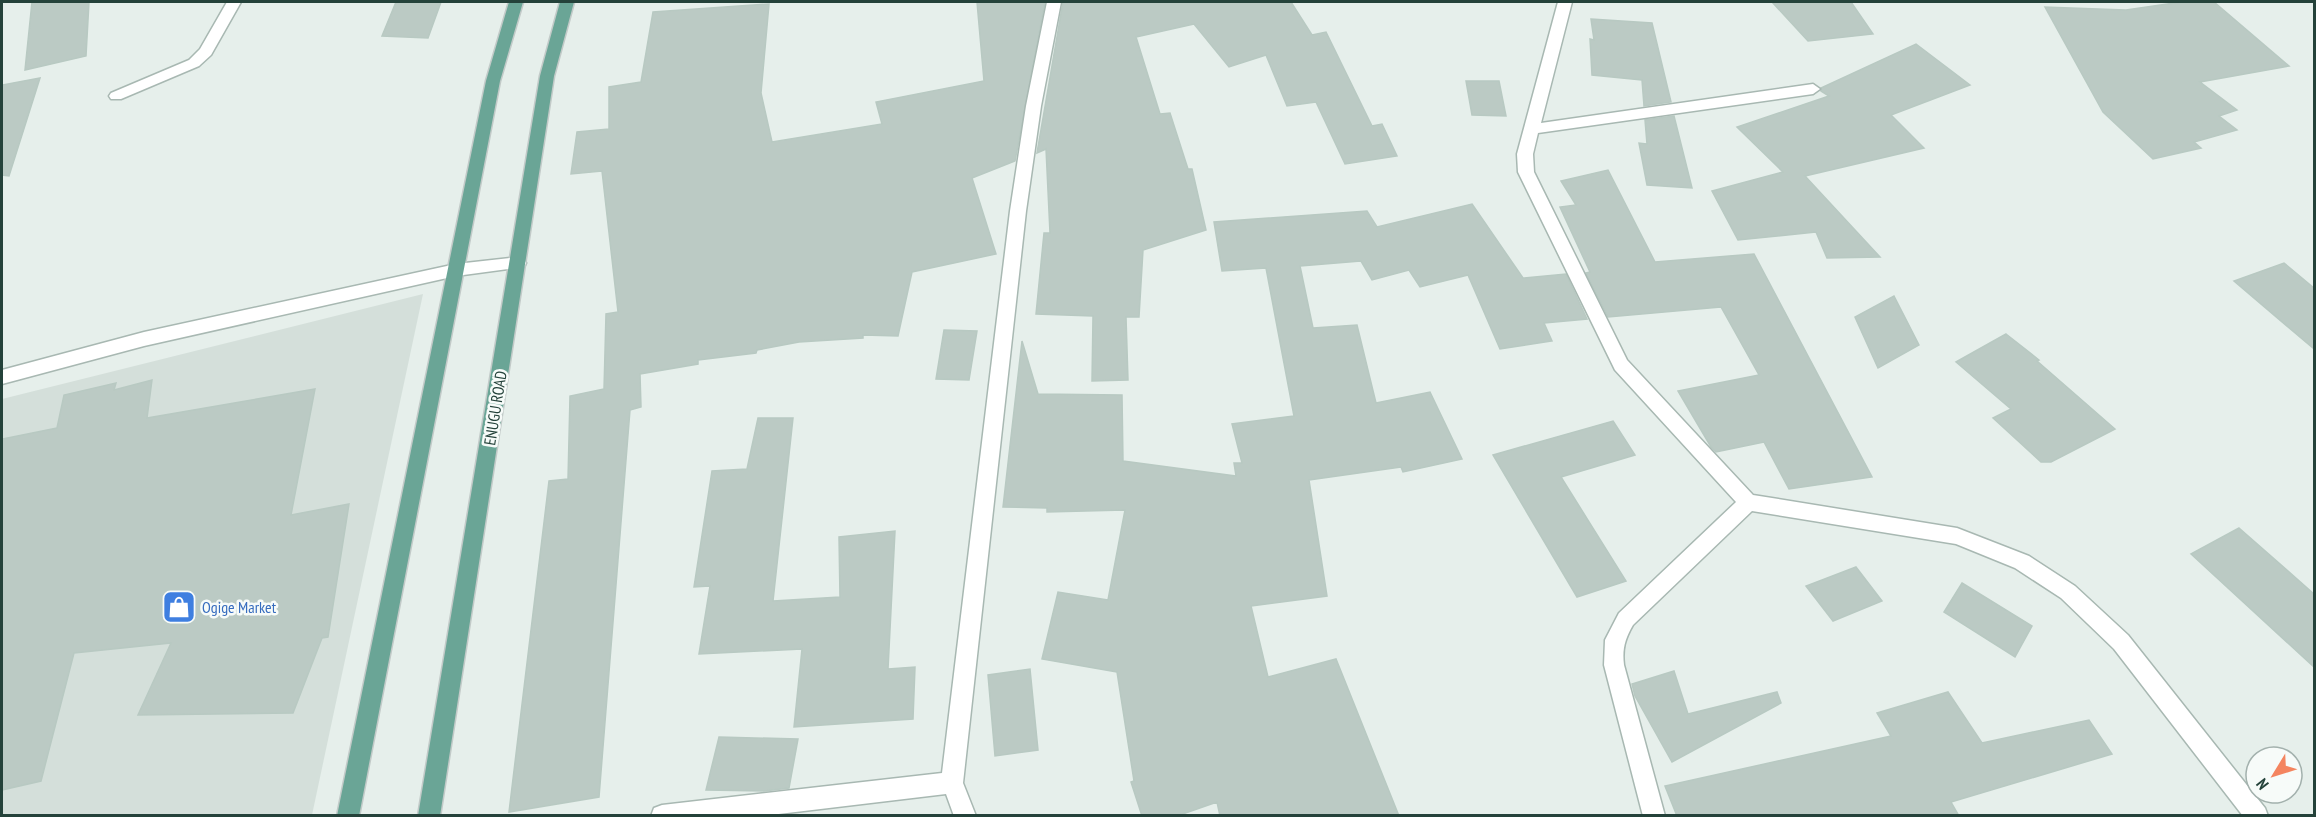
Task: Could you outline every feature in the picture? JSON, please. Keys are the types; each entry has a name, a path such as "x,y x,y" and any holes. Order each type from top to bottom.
{"main road":[{"path":"348,816 493,81 516,2"},
{"name":"ENUGU ROAD","path":"429,816 547,76 567,2"}],"street":[{"path":"116,96 195,63 206,52 234,2"},
{"path":"965,816 952,783 1012,249 1045,40 1054,2"},
{"path":"1565,2 1525,154 1526,172 1621,365 1748,502 1957,536 2022,562 2068,592 2121,642 2258,816"},
{"path":"1532,129 1813,89"},
{"path":"2,377 144,339 456,270 518,262"},
{"path":"1654,816 1611,647 1616,633 1626,619 1748,502"},
{"path":"662,816 952,783"}],"shaded area":[{"name":"Ogige Market","path":"423,294 312,815 2,815 2,399"}],"building":[{"path":"32,2 89,2 86,56 25,70"},
{"path":"396,2 441,2 428,38 382,36"},
{"path":"977,2 1045,2 1015,161 972,178 996,254 912,272 898,336 863,335 863,338 799,342 757,350 756,353 698,360 698,364 640,374 641,407 630,410 599,797 509,812 549,481 568,479 570,396 604,389 606,314 618,312 602,171 571,174 577,132 609,129 609,87 641,82 653,12 769,4 761,93 772,142 882,124 876,102 984,81"},
{"path":"1063,2 1291,2 1312,35 1326,32 1372,126 1382,124 1397,156 1345,164 1316,102 1287,106 1266,55 1229,67 1194,24 1136,37 1160,114 1170,113 1188,169 1192,169 1206,230 1143,250 1139,317 1126,317 1128,380 1092,381 1093,316 1036,314 1044,233 1050,233 1046,149 1037,153"},
{"path":"1772,2 1851,2 1873,34 1808,41"},
{"path":"2181,2 2214,2 2289,66 2200,82 2237,110 2219,116 2237,130 2194,142 2201,148 2153,159 2103,112 2045,7 2126,10"},
{"path":"1591,19 1652,23 1671,102 1644,106 1642,80 1592,75 1590,39 1594,40"},
{"path":"1916,44 1970,85 1891,115 1924,148 1805,176 1880,257 1827,258 1816,232 1738,240 1712,191 1783,172 1737,127 1829,96 1821,91 1821,88"},
{"path":"40,78 9,176 2,175 2,85"},
{"path":"1466,81 1499,81 1506,116 1472,115"},
{"path":"1674,116 1692,188 1647,185 1639,143 1647,144 1645,120"},
{"path":"1608,170 1655,262 1754,254 1872,477 1789,489 1764,442 1716,452 1711,447 1678,391 1759,375 1721,307 1608,317 1586,273 1590,272 1560,207 1576,205 1561,181"},
{"path":"1472,204 1523,278 1566,274 1587,319 1544,323 1552,341 1500,349 1468,275 1420,287 1409,270 1372,280 1361,261 1300,266 1313,328 1357,325 1376,403 1430,392 1462,459 1403,472 1401,467 1309,480 1327,596 1251,606 1268,677 1336,659 1399,816 1220,816 1217,802 1177,816 1142,816 1131,782 1134,781 1117,672 1042,659 1058,592 1108,600 1125,510 1047,512 1047,508 1003,507 1022,341 1038,394 1122,395 1123,461 1236,476 1234,463 1242,463 1232,424 1294,416 1266,268 1222,271 1214,222 1367,211 1377,227"},
{"path":"2284,263 2314,288 2314,349 2234,281"},
{"path":"1894,296 1919,345 1878,368 1855,317"},
{"path":"944,330 977,331 969,380 936,379"},
{"path":"2006,334 2039,360 2037,361 2115,429 2051,462 2041,462 1993,418 2011,409 1956,362"},
{"path":"152,380 147,418 315,389 291,515 349,504 328,637 322,638 293,713 138,715 171,643 74,653 41,781 2,790 2,439 57,428 64,395 116,383 114,390"},
{"path":"758,418 793,418 773,601 840,597 839,537 895,531 888,669 915,667 913,719 794,727 802,649 699,654 710,586 694,587 712,471 747,469"},
{"path":"1613,421 1635,455 1561,477 1626,581 1577,597 1493,455"},
{"path":"2239,528 2314,594 2314,667 2191,554"},
{"path":"1856,567 1882,601 1833,621 1806,586"},
{"path":"1962,583 2032,626 2015,657 1944,612"},
{"path":"1030,669 1038,750 995,756 988,675"},
{"path":"1674,671 1688,714 1777,692 1781,703 1672,762 1635,696 1632,684"},
{"path":"1948,692 1982,743 2089,720 2112,754 1951,802 1959,816 1677,816 1665,786 1891,736 1877,713"},
{"path":"719,737 798,739 789,788 764,791 706,790"}],"place":[{"name":"Ogige Market","path":"179,607"}]}
